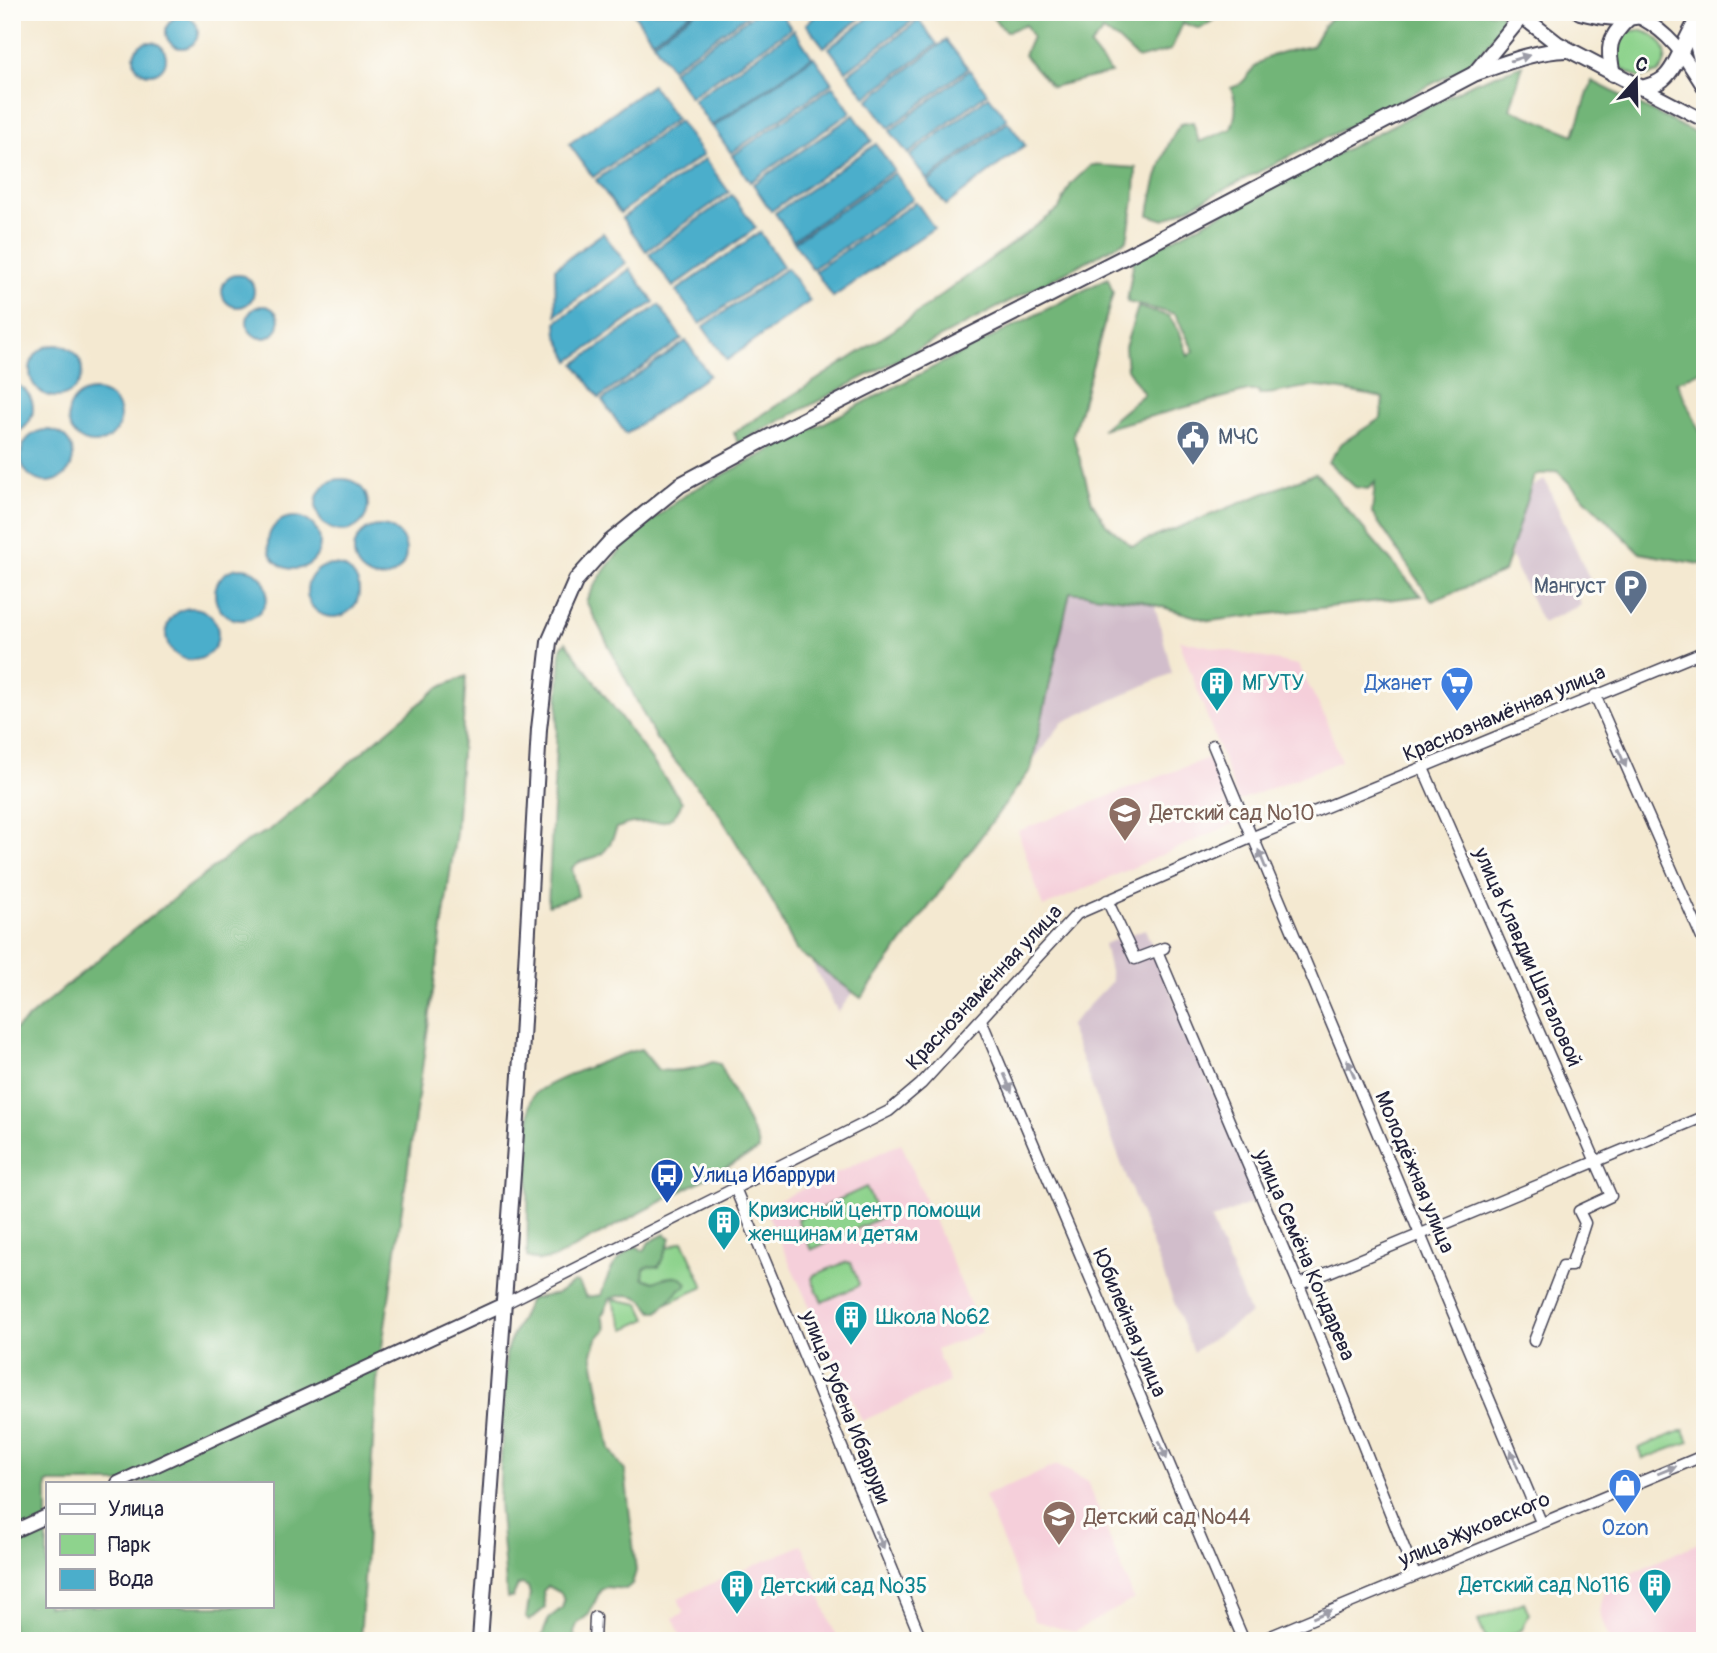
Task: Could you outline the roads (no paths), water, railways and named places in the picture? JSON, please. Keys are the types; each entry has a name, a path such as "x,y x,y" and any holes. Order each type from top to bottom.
{"main road":[{"path":"1580,12 1635,18"},
{"path":"1613,74 1609,43 1618,29 1635,18 1657,12"},
{"path":"1474,74 1521,13 1567,50 1643,88 1664,79 1672,69 1702,13"},
{"path":"1702,13 1696,40 1705,75"},
{"path":"480,1641 520,1075 540,729 549,642 576,580 610,542 680,485 1474,74 1520,57 1567,50"}],"street":[{"path":"1635,18 1660,28 1680,50 1705,89"},
{"path":"1643,88 1705,121"},
{"name":"Краснознамённая улица","path":"504,1304 889,1111 921,1084 1069,919 1253,837 1705,651"},
{"path":"1595,695 1705,945"},
{"name":"Молодёжная улица","path":"1213,745 1541,1522"},
{"name":"улица Клавдии Шаталовой","path":"1423,768 1611,1196 1579,1211 1585,1223 1571,1266 1563,1266 1534,1341"},
{"name":"улица Семёна Кондарева","path":"1107,900 1135,959 1161,949 1415,1575"},
{"name":"Юбилейная улица","path":"981,1020 1244,1641"},
{"path":"1298,1285 1705,1116"},
{"name":"улица Рубена Ибаррури","path":"735,1188 922,1641"},
{"path":"120,1482 504,1304"},
{"name":"улица Жуковского","path":"1259,1641 1705,1455"},
{"path":"12,1532 46,1516"},
{"path":"594,1641 595,1618"}],"water":[{"path":"693,12 652,40 634,14"},
{"path":"696,12 752,12 671,68 653,42"},
{"path":"757,12 780,12 791,28 690,97 672,71"},
{"path":"821,12 868,12 824,47 806,24"},
{"path":"876,12 912,12 916,18 846,71 829,48"},
{"path":"182,16 193,21 198,32 193,43 182,48 171,43 166,32 171,21"},
{"path":"919,20 937,44 866,97 848,74"},
{"path":"794,30 812,57 711,126 693,100"},
{"path":"946,40 968,68 889,128 868,100"},
{"path":"150,42 161,47 166,58 161,69 150,74 139,69 134,58 139,47"},
{"path":"814,57 832,83 731,153 713,127"},
{"path":"970,70 987,93 908,154 890,131"},
{"path":"652,85 676,119 593,177 569,144"},
{"path":"833,86 851,112 750,182 732,156"},
{"path":"989,96 1007,119 927,180 910,156"},
{"path":"854,115 872,141 771,211 753,184"},
{"path":"679,121 703,155 620,213 596,180"},
{"path":"1008,122 1025,145 946,205 928,182"},
{"path":"876,144 894,170 793,240 775,213"},
{"path":"705,159 729,192 646,251 622,218"},
{"path":"895,173 913,199 812,269 794,242"},
{"path":"732,195 756,228 673,287 649,254"},
{"path":"916,202 934,228 833,297 815,271"},
{"path":"760,232 783,266 700,324 676,291"},
{"path":"603,233 626,263 556,315 555,268"},
{"path":"787,268 810,301 727,360 703,327"},
{"path":"630,269 654,302 570,361 557,335 556,322"},
{"path":"238,275 249,280 254,291 249,302 238,307 227,302 222,291 227,280"},
{"path":"659,305 682,339 599,398 575,364"},
{"path":"263,306 274,311 279,322 274,333 263,338 252,333 247,322 252,311"},
{"path":"686,341 709,375 626,434 602,400"},
{"path":"56,345 66,347 74,353 80,361 80,381 74,389 66,395 56,397 46,395 38,389 32,381 30,371 32,361 38,353 46,347"},
{"path":"12,383 28,393 33,408 28,424 12,434"},
{"path":"94,391 104,393 112,399 118,407 118,427 112,435 104,441 94,443 84,441 76,435 70,427 68,417 70,407 76,399 84,393"},
{"path":"47,430 57,432 65,438 71,446 71,466 65,474 57,480 47,482 37,480 29,474 23,466 21,456 23,446 29,438 37,432"},
{"path":"342,479 352,481 360,487 366,495 366,515 360,523 352,529 342,531 332,529 324,523 318,515 316,505 318,495 324,487 332,481"},
{"path":"294,517 304,519 312,525 318,533 318,553 312,561 304,567 294,569 284,567 276,561 270,553 268,543 270,533 276,525 284,519"},
{"path":"380,526 390,528 398,534 404,542 404,562 398,570 390,576 380,578 370,576 362,570 356,562 354,552 356,542 362,534 370,528"},
{"path":"333,565 343,567 351,573 357,581 357,601 351,609 343,615 333,617 323,615 315,609 309,601 307,591 309,581 315,573 323,567"},
{"path":"241,568 251,570 259,576 265,584 265,604 259,612 251,618 241,620 231,618 223,612 217,604 215,594 217,584 223,576 231,570"},
{"path":"192,608 202,610 210,616 216,624 216,644 210,652 202,658 192,660 182,658 174,652 168,644 166,634 168,624 174,616 182,610"}],"place":[{"name":"МЧС","path":"1193,467"},
{"name":"Мангуст","path":"1631,616"},
{"name":"МГУТУ","path":"1217,713"},
{"name":"Джанет","path":"1457,713"},
{"name":"Детский сад №10","path":"1125,843"},
{"name":"Улица Ибаррури","path":"667,1205"},
{"name":"Кризисный центр помощи женщинам и детям","path":"724,1252"},
{"name":"Школа №62","path":"851,1347"},
{"name":"Ozon","path":"1625,1515"},
{"name":"Детский сад №44","path":"1059,1547"},
{"name":"Детский сад №116","path":"1655,1615"},
{"name":"Детский сад №35","path":"737,1616"}]}
